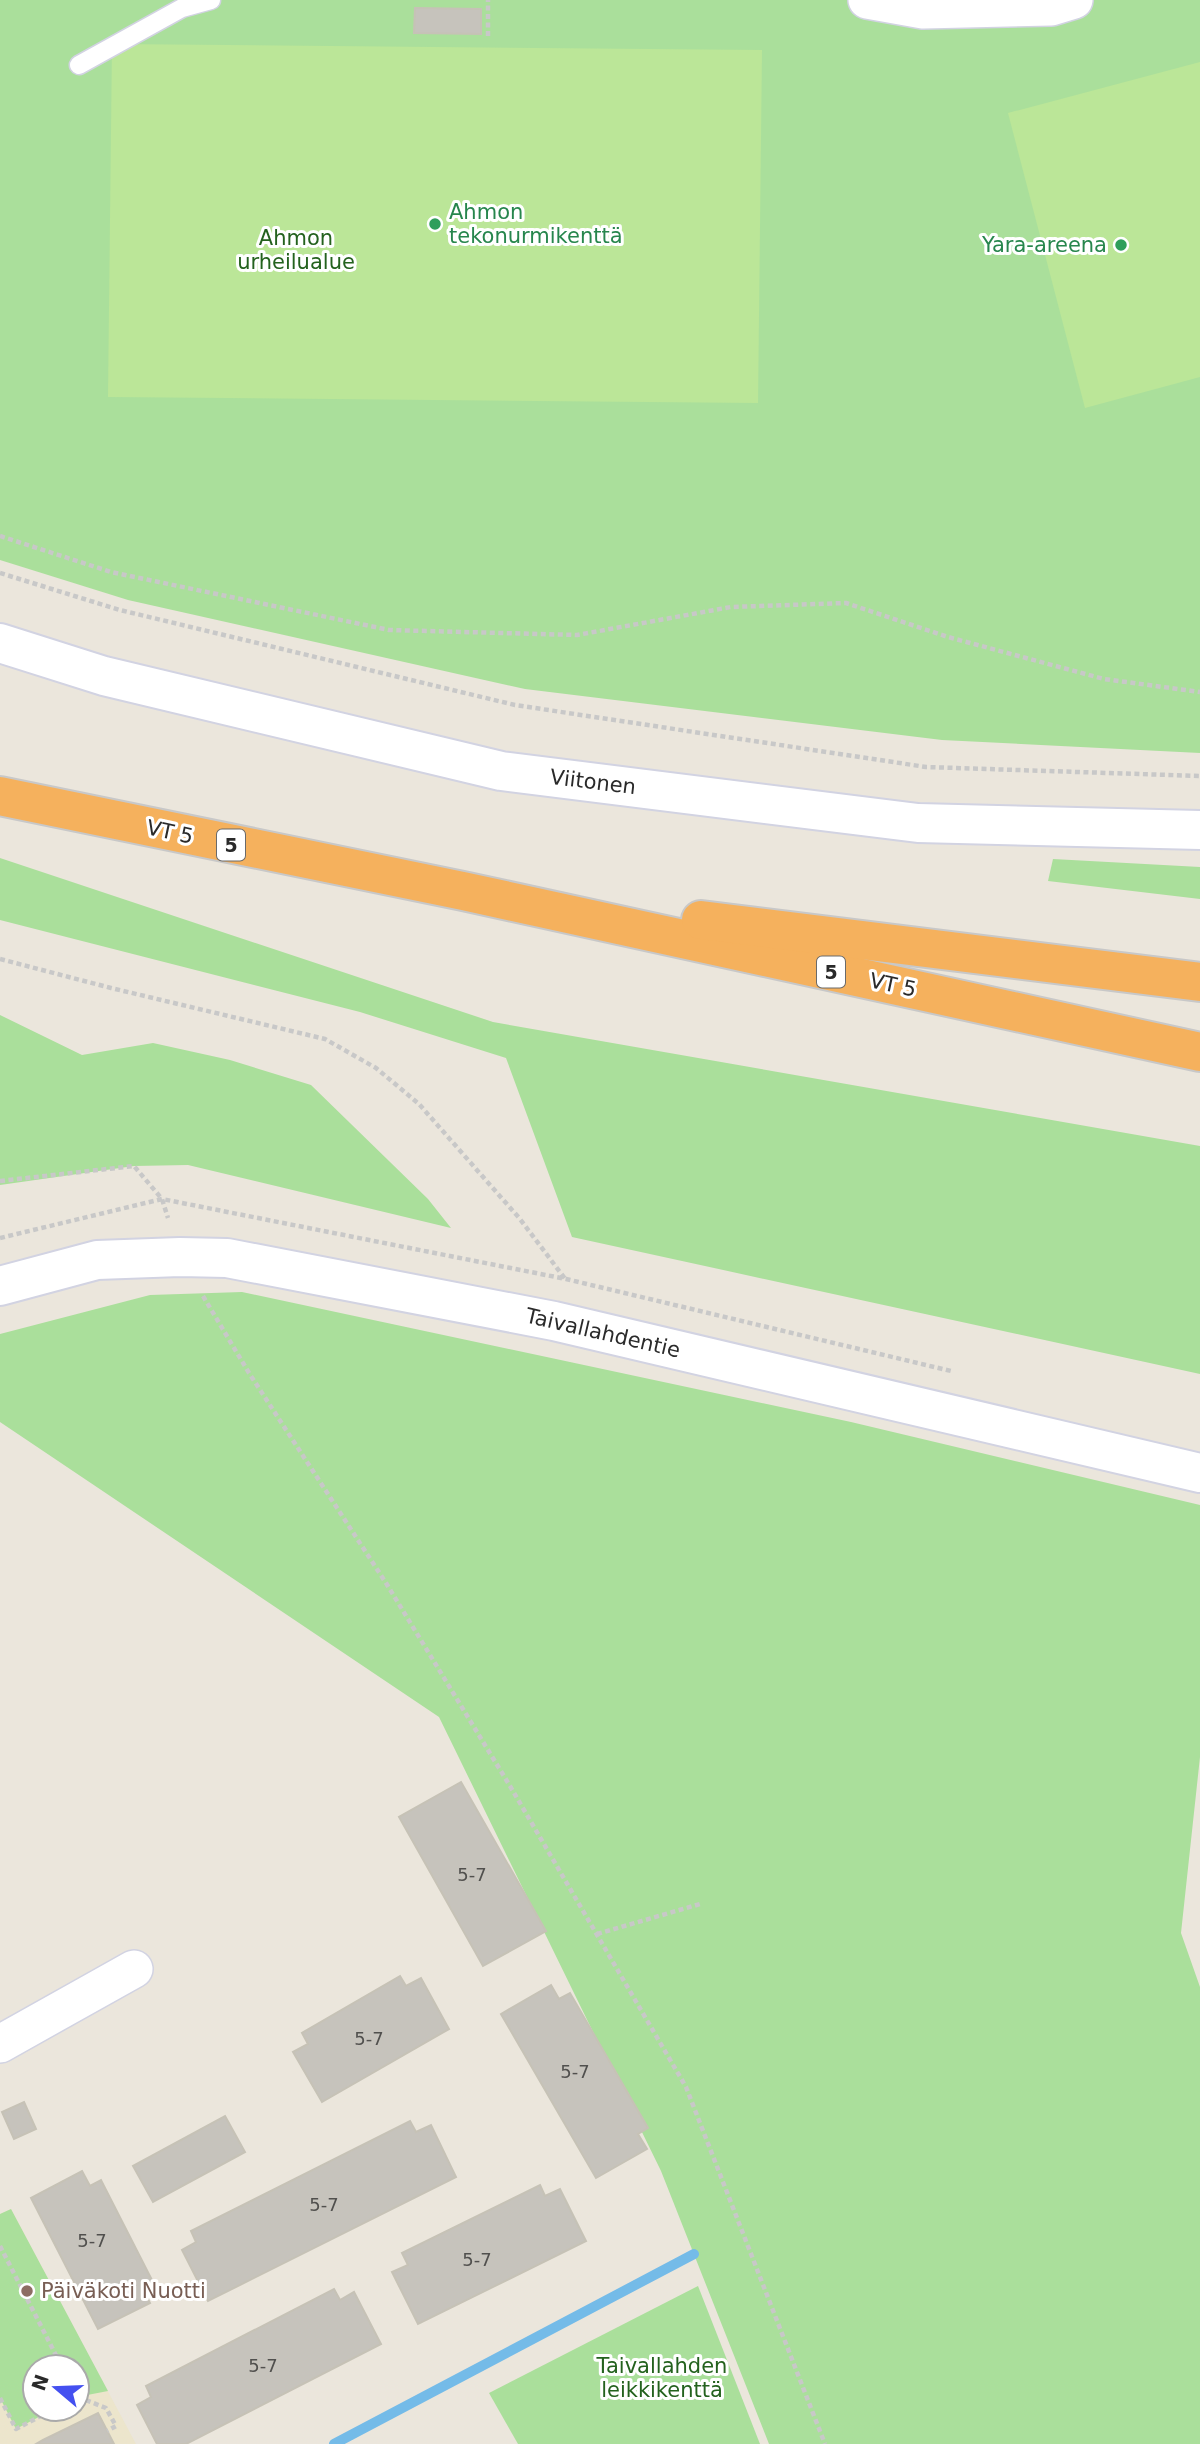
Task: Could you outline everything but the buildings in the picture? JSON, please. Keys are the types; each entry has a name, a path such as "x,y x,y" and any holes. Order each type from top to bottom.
{"highway":[{"name":"VT 5","path":"0,796 463,891 1200,1052"},
{"name":"VT 5","path":"463,891 1200,982"}],"street":[{"path":"867,0 923,10 1051,7 1074,0"},
{"name":"Viitonen","path":"0,643 104,676 501,771 918,823 1200,830"},
{"name":"Taivallahdentie","path":"0,1286 97,1260 227,1258 555,1321 1200,1474"},
{"path":"0,2044 134,1969"}],"lane":[{"path":"79,65 182,8 211,0"}],"path":[{"path":"488,0 488,36"},
{"path":"0,536 110,572 389,631 577,635 731,607 846,603 948,637 1104,679 1200,692"},
{"path":"0,573 120,610 515,705 926,767 1200,776"},
{"path":"0,958 111,988 326,1039 366,1062 419,1104 520,1219 566,1279 957,1373"},
{"path":"0,1181 134,1166 162,1199 180,1257 249,1373 386,1583 687,2087 825,2444"},
{"path":"555,1321 566,1279"},
{"path":"597,1934 700,1904"},
{"path":"0,2246 55,2353"},
{"path":"0,2398 16,2429 27,2423"},
{"path":"91,2402 107,2408 116,2426 107,2431"}],"shaded area":[{"name":"Päiväkoti Nuotti","path":"11,2209 88,2353 21,2353 21,2423 91,2423 91,2359 136,2444 0,2444 0,2214"}],"green space":[{"name":"Ahmon urheilualue","path":"0,0 1200,0 1200,753 942,740 525,689 128,600 0,560"},
{"name":"Ahmon tekonurmikenttä","path":"112,44 762,50 758,403 108,397"},
{"name":"Yara-areena","path":"1200,62 1200,377 1085,408 1008,113"},
{"path":"0,858 493,1022 1200,1146 1200,1374 572,1237 506,1058 360,1012 0,920"},
{"path":"1053,859 1200,867 1200,899 1048,881"},
{"path":"0,1015 82,1055 153,1043 230,1060 311,1085 428,1199 451,1228 188,1165 134,1166 0,1185"},
{"path":"242,1292 851,1422 1200,1505 1200,1757 1181,1933 1200,1987 1200,2444 769,2444 661,2171 439,1717 0,1422 0,1334 150,1295"},
{"path":"11,2209 88,2353 21,2353 21,2423 27,2423 16,2429 0,2398 0,2214"},
{"name":"Taivallahden leikkikenttä","path":"698,2286 760,2444 518,2444 489,2393"},
{"path":"91,2359 108,2391 91,2394"}],"waterway":[{"path":"334,2444 694,2254"}],"place":[{"name":"Ahmon tekonurmikenttä","path":"435,224"},
{"name":"Yara-areena","path":"1121,245"},
{"name":"Päiväkoti Nuotti","path":"27,2291"}]}
